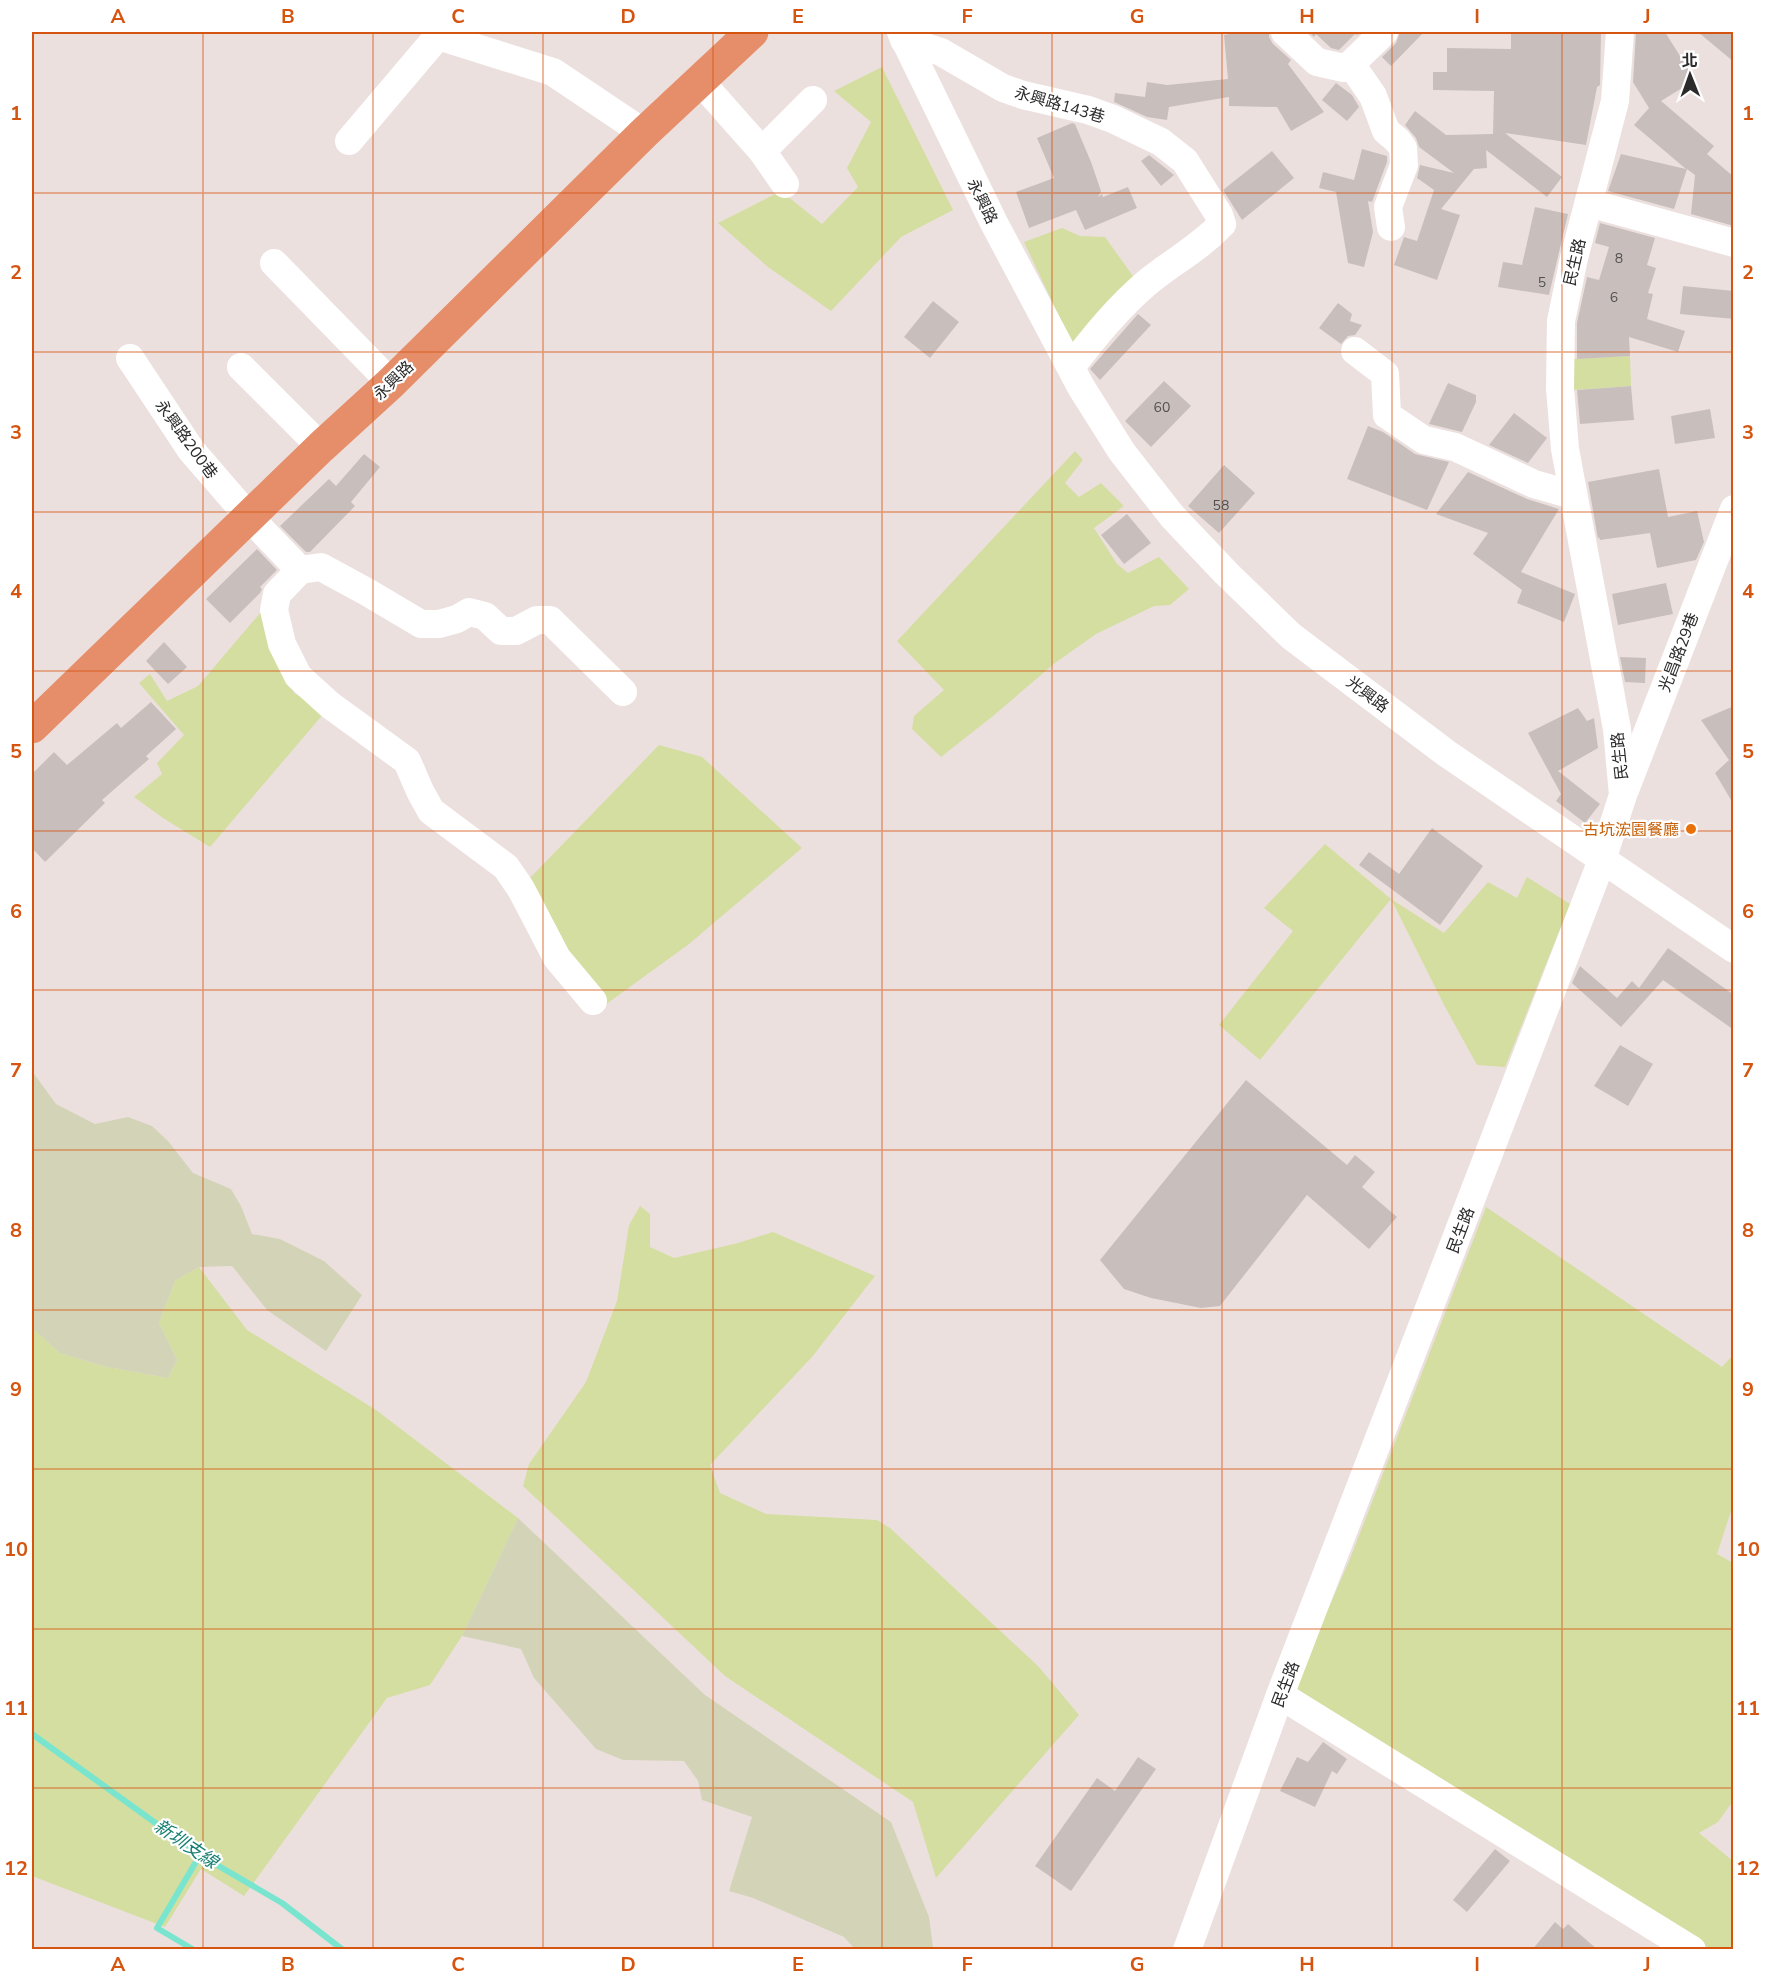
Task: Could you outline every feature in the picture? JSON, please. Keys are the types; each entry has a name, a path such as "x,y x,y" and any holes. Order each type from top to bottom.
{"main road":[{"name":"永興路","path":"32,727 321,447 391,383 644,133 752,32"}],"street":[{"path":"1285,32 1317,62 1344,68 1384,32"},
{"name":"民生路","path":"1187,1950 1280,1695 1602,860 1623,795 1617,729 1565,449 1560,388 1561,321 1574,258 1615,101 1620,32"},
{"path":"349,141 438,36 553,72 644,133"},
{"name":"永興路","path":"902,36 994,223 1071,368"},
{"name":"永興路143巷","path":"902,36 941,52 1002,88 1088,110 1161,142 1185,161 1219,215 1222,224 1208,238 1128,299 1071,368"},
{"path":"1351,64 1373,96 1386,131 1403,148 1404,165 1388,207 1391,227"},
{"path":"700,81 762,151 785,184"},
{"path":"762,151 813,100"},
{"path":"1589,203 1734,243"},
{"path":"274,263 391,383"},
{"path":"1355,351 1384,374 1387,415 1424,440 1455,447 1534,484 1574,495"},
{"name":"永興路200巷","path":"130,358 191,450 249,517 300,570"},
{"path":"241,367 321,447"},
{"name":"光興路","path":"1071,368 1122,452 1172,516 1291,636 1446,753 1734,949"},
{"name":"光昌路29巷","path":"1623,795 1734,509"},
{"path":"592,1001 557,958 521,889 506,867 431,811 408,761 330,705 298,676 282,644 274,610 277,594 300,570 321,567 421,624 439,624 457,619 468,612 485,616 501,631 516,631 537,620 549,620 622,692"},
{"path":"1280,1695 1692,1950"}],"green space":[{"path":"882,67 953,210 901,237 831,311 768,267 718,223 781,191 822,224 858,187 847,168 871,122 834,91"},
{"path":"1062,228 1080,236 1105,237 1135,279 1074,348 1024,242"},
{"path":"1630,356 1631,386 1573,390 1569,359"},
{"path":"1075,451 1083,460 1065,483 1079,497 1101,483 1124,506 1094,528 1117,564 1128,573 1159,557 1189,589 1170,605 1154,606 1096,634 1055,663 941,757 912,729 914,716 944,690 897,641"},
{"path":"261,612 294,693 325,712 210,847 134,797 162,774 157,763 184,735 139,683 150,674 167,701 198,686"},
{"path":"659,745 702,757 802,848 689,944 605,1005 561,944 526,882"},
{"path":"1325,844 1391,899 1260,1060 1219,1025 1293,931 1264,908"},
{"path":"1527,877 1570,904 1505,1067 1477,1065 1391,899 1444,933 1488,882 1517,898"},
{"path":"32,1071 56,1104 95,1124 128,1117 152,1126 168,1141 193,1173 231,1189 241,1206 252,1234 280,1239 324,1261 362,1295 326,1351 267,1310 232,1266 199,1267 175,1281 159,1323 177,1360 168,1378 103,1366 60,1353 32,1328"},
{"path":"640,1206 650,1214 650,1247 674,1258 773,1232 875,1276 812,1357 710,1465 720,1493 766,1514 877,1520 890,1528 1039,1667 1079,1715 936,1878 913,1802 725,1676 523,1486 529,1464 586,1382 617,1301 629,1225"},
{"path":"1486,1207 1722,1367 1733,1355 1733,1505 1717,1554 1733,1563 1733,1801 1718,1822 1699,1833 1733,1861 1733,1949 1704,1949 1292,1691 1350,1559"},
{"path":"199,1267 247,1330 376,1410 518,1518 462,1636 430,1685 387,1698 244,1896 201,1869 165,1927 32,1876 32,1328 60,1353 103,1366 168,1378 177,1360 159,1323 175,1281"},
{"path":"518,1518 705,1695 891,1822 929,1917 933,1947 936,1949 855,1949 844,1937 753,1898 729,1891 752,1817 702,1800 698,1781 684,1761 623,1760 596,1749 534,1678 521,1649 462,1636"}],"building":[{"path":"1230,32 1269,32 1273,44 1291,60 1288,64 1324,112 1291,131 1277,107 1229,106 1229,97 1169,107 1167,120 1147,117 1114,102 1115,93 1145,97 1147,82 1167,85 1228,79 1224,35"},
{"path":"1309,32 1361,32 1355,34 1339,50 1331,48 1316,34 1314,37"},
{"path":"1400,32 1424,32 1391,66 1382,57 1396,43"},
{"path":"1511,32 1601,32 1600,85 1597,87 1586,145 1505,133 1562,177 1547,197 1486,150 1487,168 1474,169 1441,209 1460,215 1437,280 1394,265 1404,237 1417,241 1434,190 1417,178 1420,165 1454,173 1419,147 1416,138 1405,125 1415,111 1446,135 1493,134 1494,91 1433,90 1433,72 1447,72 1447,48 1511,49"},
{"path":"1636,32 1665,32 1695,80 1661,101 1714,146 1707,154 1734,177 1734,226 1691,214 1695,175 1687,169 1674,209 1608,191 1621,154 1686,169 1634,125 1649,108 1633,82"},
{"path":"1698,32 1734,32 1734,62"},
{"path":"1336,83 1352,95 1359,107 1347,121 1322,100"},
{"path":"1072,123 1075,124 1091,162 1101,191 1098,197 1128,187 1137,208 1085,230 1076,210 1029,228 1016,192 1054,178 1037,138"},
{"path":"1362,149 1387,156 1387,162 1372,202 1368,201 1373,232 1364,267 1348,263 1336,192 1319,188 1323,172 1354,180"},
{"path":"1272,151 1294,178 1242,220 1223,190"},
{"path":"1149,155 1174,175 1161,186 1141,161"},
{"path":"1535,207 1568,214 1549,295 1498,287 1503,262 1522,265"},
{"path":"1600,223 1655,238 1647,265 1656,268 1648,293 1653,294 1647,319 1685,331 1678,352 1629,337 1630,356 1577,359 1577,323 1587,277 1599,280 1609,247 1595,243"},
{"path":"1683,286 1734,291 1734,319 1680,314"},
{"path":"933,301 959,322 930,358 904,337"},
{"path":"1338,303 1352,314 1350,321 1362,325 1355,335 1348,336 1341,344 1319,328"},
{"path":"1138,314 1151,325 1100,380 1090,369"},
{"path":"1164,381 1191,406 1151,447 1125,421"},
{"path":"1448,383 1476,395 1476,402 1462,432 1429,424"},
{"path":"1631,386 1634,420 1580,424 1577,390"},
{"path":"1710,409 1715,438 1675,444 1671,416"},
{"path":"1514,413 1547,438 1528,463 1489,445"},
{"path":"1368,426 1383,432 1415,454 1449,462 1427,510 1347,479"},
{"path":"364,454 380,467 351,502 355,506 310,552 306,552 280,526 329,479 336,486"},
{"path":"1224,465 1255,493 1219,533 1188,506"},
{"path":"1659,469 1668,517 1697,511 1704,542 1696,560 1657,568 1650,533 1600,540 1599,537 1598,539 1588,482"},
{"path":"1468,472 1527,499 1559,509 1521,572 1575,594 1564,622 1517,603 1522,590 1473,554 1488,533 1436,514"},
{"path":"1127,514 1151,543 1124,564 1101,535"},
{"path":"257,549 277,570 260,587 262,589 260,593 230,623 206,599"},
{"path":"1666,583 1673,614 1618,625 1612,594"},
{"path":"164,642 187,667 168,684 146,661"},
{"path":"1620,657 1646,658 1645,683 1625,682"},
{"path":"151,702 176,729 146,756 149,759 102,800 105,803 45,862 32,848 32,774 54,752 67,765 117,723 121,728"},
{"path":"1734,706 1734,805 1715,773 1729,760 1701,720"},
{"path":"1578,708 1587,721 1594,718 1598,748 1558,771 1600,804 1585,823 1556,801 1561,794 1528,733"},
{"path":"1432,828 1483,866 1440,925 1359,865 1369,852 1399,874"},
{"path":"1668,948 1734,995 1734,1030 1663,980 1621,1027 1572,983 1580,966 1617,998 1632,981 1639,988"},
{"path":"1620,1045 1653,1064 1628,1106 1594,1086"},
{"path":"1246,1080 1347,1165 1355,1155 1375,1172 1362,1187 1397,1217 1369,1249 1307,1195 1220,1306 1201,1308 1151,1298 1124,1289 1100,1260"},
{"path":"1323,1742 1347,1759 1337,1774 1332,1771 1315,1807 1280,1791 1297,1757 1308,1762"},
{"path":"1138,1757 1156,1769 1071,1891 1035,1866 1097,1778 1115,1791"},
{"path":"1495,1849 1510,1861 1467,1912 1453,1900"},
{"path":"1555,1922 1563,1929 1568,1924 1598,1950 1532,1950"}],"waterway":[{"name":"新圳支線","path":"32,1734 200,1855 282,1903 343,1950"},
{"path":"194,1950 157,1928 200,1855"}],"place":[{"name":"古坑浤園餐廳","path":"1691,829"}]}
